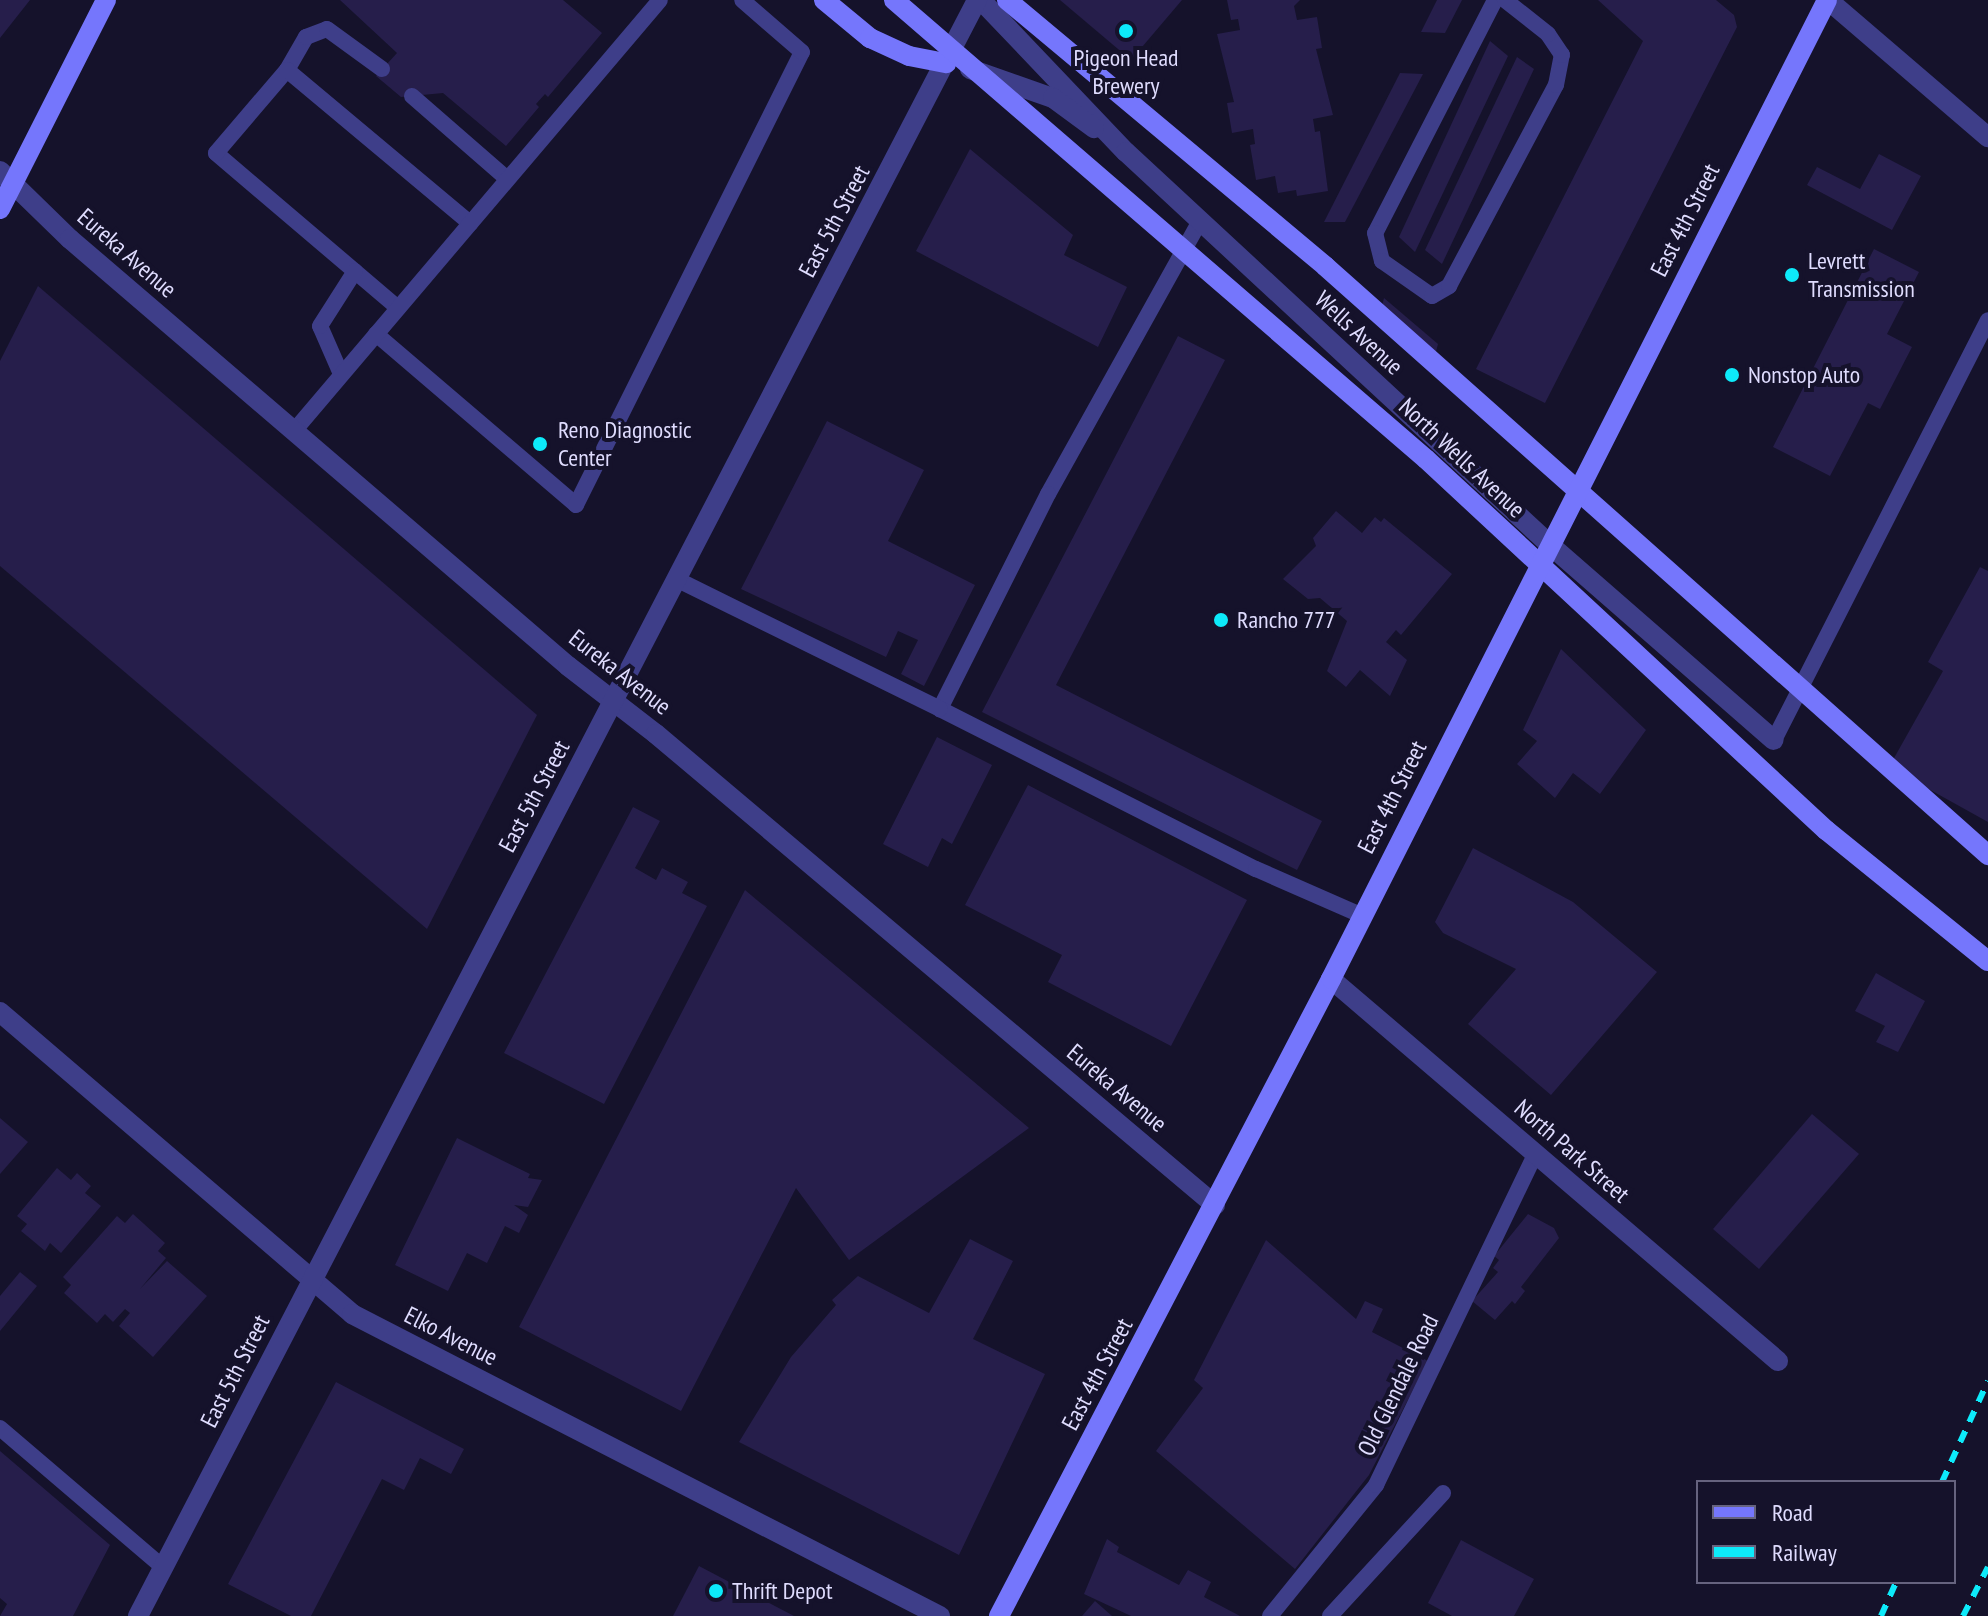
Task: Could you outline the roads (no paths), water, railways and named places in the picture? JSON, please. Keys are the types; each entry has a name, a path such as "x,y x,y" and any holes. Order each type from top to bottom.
{"main road":[{"path":"0,209 6,177 106,0"},
{"path":"824,0 870,38 909,56 946,63"},
{"name":"North Wells Avenue","path":"894,0 1426,459 1826,830 1988,961"},
{"path":"1007,0 1325,266 1988,855"},
{"name":"East 4th Street","path":"999,1616 1331,979 1827,0"}],"street":[{"name":"East 5th Street","path":"138,1616 979,0"},
{"name":"Wells Avenue","path":"979,0 1126,152 1200,221 1549,544 1774,740"},
{"path":"1827,0 1988,137"},
{"name":"Wells Avenue","path":"946,63 1009,78 1053,98 1126,152"},
{"name":"Eureka Avenue","path":"6,177 294,431 612,702 656,734 1215,1205"},
{"name":"North Park Street","path":"1331,979 1778,1361"},
{"name":"Elko Avenue","path":"0,1012 352,1314 940,1616"}],"lane":[{"path":"376,334 576,505 802,52 742,0"},
{"path":"1495,0 1375,233 1382,261 1403,280 1432,296 1449,286 1556,85 1562,55 1548,34 1505,0"},
{"path":"294,431 652,3"},
{"path":"382,69 327,29 306,37 287,70 216,153 398,308"},
{"path":"287,70 470,223"},
{"path":"412,96 507,179"},
{"path":"940,709 1048,494 1200,221"},
{"path":"341,374 320,326 355,271"},
{"path":"1774,740 1988,320"},
{"path":"676,579 1256,869 1361,915"},
{"name":"Old Glendale Road","path":"1270,1616 1376,1485 1535,1154"},
{"path":"0,1428 163,1567"},
{"path":"1330,1616 1443,1493"}],"railway":[{"path":"1943,1480 1988,1381"},
{"path":"1963,1616 1988,1567"},
{"path":"1881,1616 1895,1584"}],"place":[{"name":"Pigeon Head Brewery","path":"1126,31"},
{"name":"Levrett Transmission","path":"1792,275"},
{"name":"Nonstop Auto","path":"1732,375"},
{"name":"Reno Diagnostic Center","path":"540,444"},
{"name":"Rancho 777","path":"1221,620"},
{"name":"Thrift Depot","path":"716,1591"}]}
